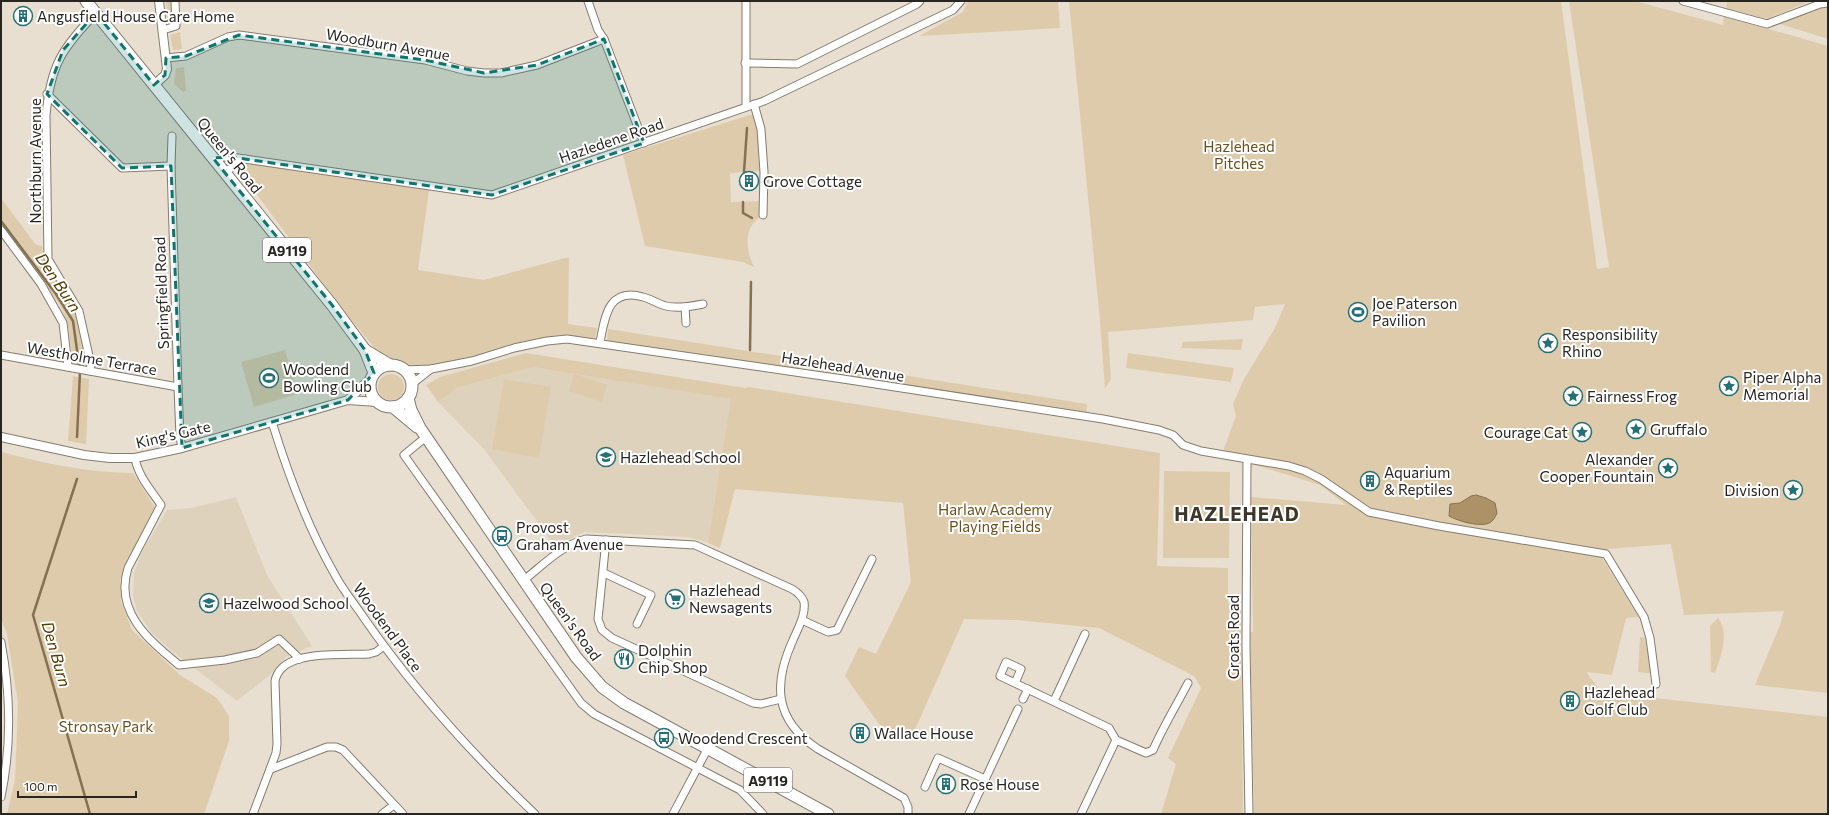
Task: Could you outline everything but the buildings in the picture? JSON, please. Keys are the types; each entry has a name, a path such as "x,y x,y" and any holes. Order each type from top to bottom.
{"main road":[{"name":"Queen's Road","path":"86,1 332,305 365,350"},
{"name":"A9119","path":"365,350 390,365 404,370"},
{"name":"A9119","path":"365,350 373,376 370,391 377,402 382,405 393,407"},
{"path":"373,376 379,369 390,365"},
{"path":"393,407 399,406 408,398 411,391 412,384 408,374 404,370"},
{"name":"Queen's Road","path":"408,398 421,436"},
{"name":"Queen's Road","path":"393,407 421,436 524,580 576,657 602,687 624,703 828,814"}],"street":[{"path":"154,85 165,75 166,58 159,1"},
{"path":"163,30 176,26 175,1"},
{"path":"588,1 598,30 604,39 644,143"},
{"path":"746,1 746,106"},
{"path":"745,63 797,64 917,4 920,1"},
{"name":"Hazledene Road","path":"216,162 222,157 231,157 492,195 764,101 953,10 961,1"},
{"path":"1683,1 1767,24 1820,4 1828,3"},
{"name":"Northburn Avenue","path":"89,371 90,365 79,310 48,259 46,116 47,94 56,64 72,37 96,13"},
{"name":"Woodburn Avenue","path":"166,58 186,56 228,37 239,35 425,60 467,71 501,73 536,65 604,39"},
{"path":"47,94 122,168 171,166"},
{"path":"754,104 761,130 764,172 763,215"},
{"name":"Springfield Road","path":"172,136 171,166 178,386 180,436 182,448"},
{"path":"224,172 229,167 245,159"},
{"path":"1,230 40,284 63,322 70,368"},
{"path":"600,342 606,313 615,300 624,296 632,295 644,297 666,306 685,307 703,304"},
{"path":"685,307 686,323"},
{"name":"Hazlehead Avenue","path":"404,370 431,369 472,361 514,348 567,338 1110,420 1159,430 1173,435 1183,445 1201,451 1289,466 1305,471 1369,512 1439,526 1606,554 1644,617 1650,638 1656,684"},
{"name":"Westholme Terrace","path":"1,355 178,386"},
{"name":"Hazlehead Avenue","path":"412,384 431,369"},
{"name":"King's Gate","path":"348,400 373,376"},
{"name":"King's Gate","path":"1,437 84,455 110,458 135,458 182,448 348,400 377,402"},
{"name":"Woodend Place","path":"272,422 297,494 324,555 335,575 384,646 443,719 502,782 535,814"},
{"path":"421,436 404,455 581,703 594,714 740,790 763,814"},
{"path":"135,458 137,468 161,505 124,578 125,602 137,624 153,644 179,665 226,660 257,653 280,639 300,659"},
{"name":"Groats Road","path":"1247,460 1246,646 1249,814"},
{"path":"524,580 575,542 586,539 695,545 792,588 799,594 803,601 804,610 802,620 785,656 779,682 781,699 790,722 807,742 904,798 908,807 908,814"},
{"path":"606,540 604,573 598,619 602,630 612,638 753,703 761,704 781,699"},
{"path":"802,620 828,632 837,630 872,559"},
{"path":"604,573 651,595 637,624"},
{"path":"1054,702 1085,634"},
{"path":"1,642 8,683 10,721 7,760 1,797"},
{"path":"253,814 271,769 277,744 275,681 277,674 282,667 300,659 319,656 369,654 376,652 384,646"},
{"path":"1015,683 1109,728 1116,740 1146,753 1150,753 1153,750 1164,725 1170,720 1188,683"},
{"path":"1023,699 1028,689"},
{"path":"969,814 1018,709"},
{"path":"1081,814 1116,740"},
{"path":"271,769 327,747 336,747 344,750 403,814"},
{"path":"673,814 708,748"},
{"path":"925,787 938,758 985,779"},
{"path":"382,814 394,805"}],"highlighted area":[{"path":"96,13 154,85 165,75 166,58 186,56 239,35 425,60 484,73 537,65 604,39 644,143 492,195 231,157 213,158 332,305 365,350 374,373 348,400 182,448 171,166 122,168 47,94 63,50"}],"shaded area":[{"name":"Hazlehead School","path":"533,367 732,399 708,543 688,537 584,532 555,546 484,449 438,402 457,388"},
{"path":"1625,456 1626,462 1610,466 1609,460"},
{"path":"1476,495 1495,503 1497,513 1492,521 1486,524 1472,524 1449,516 1450,504 1460,503 1471,496"},
{"name":"Hazelwood School","path":"236,497 267,575 312,646 287,656 270,675 237,701 172,651 152,633 137,611 133,595 134,573 142,552 167,510 191,508"}],"green space":[{"path":"166,1 171,1 173,22 171,24 168,23"},
{"path":"968,1 1058,1 1060,28 919,36 963,12"},
{"name":"Hazlehead Pitches","path":"1069,1 1561,1 1597,269 1609,267 1569,1 1635,1 1723,25 1724,16 1828,46 1828,693 1755,685 1780,625 1784,611 1684,615 1671,544 1608,549 1602,558 1639,617 1626,618 1612,675 1587,672 1600,690 1655,698 1828,717 1828,814 1254,814 1250,632 1253,632 1251,497 1346,505 1320,485 1252,464 1223,451 1236,416 1233,404 1243,381 1275,328 1285,304 1255,307 1253,320 1108,332 1111,379 1105,389 1100,321"},
{"path":"1727,1 1811,1 1766,19 1726,8"},
{"path":"1822,8 1828,8 1828,39 1777,23"},
{"path":"180,32 182,49 173,50 170,35"},
{"path":"184,67 186,91 183,92 174,84 176,68"},
{"path":"756,113 761,171 730,173 731,202 762,201 763,215 752,225 748,238 749,253 754,267 743,262 645,246 623,155"},
{"path":"249,163 429,190 418,270 484,280 569,257 568,324 597,328 595,339 562,335 545,338 420,370 381,356 340,306 237,168"},
{"path":"1,198 36,245 42,246 43,259 76,313 86,362 73,360 67,321 60,305 1,224"},
{"path":"608,329 806,360 803,366 795,369 607,341"},
{"path":"1243,339 1241,350 1181,348 1183,342"},
{"name":"Woodend Bowling Club","path":"285,350 298,394 254,407 241,362"},
{"name":"Harlaw Academy Playing Fields","path":"526,353 1160,453 1157,566 1228,568 1228,603 1241,605 1243,814 1161,814 1176,764 1168,758 1201,688 1194,676 1099,628 1015,620 964,619 910,741 879,724 845,676 859,647 876,654 911,582 903,503 735,489 720,548 708,543 731,399 575,374 607,385 602,402 569,391 574,374 533,367 457,388 438,402 426,385 440,377"},
{"path":"1128,353 1234,368 1231,382 1126,368"},
{"path":"813,361 1087,404 1086,415 819,372 814,368"},
{"path":"391,374 400,378 404,387 400,396 391,400 382,396 378,387 382,378"},
{"path":"73,376 89,379 86,444 68,441"},
{"path":"504,379 551,387 539,458 492,449"},
{"name":"Stronsay Park","path":"1,452 67,467 116,473 133,473 156,509 129,557 120,580 121,601 132,630 180,675 217,698 229,716 229,741 204,814 7,814 15,780 18,703 7,634 1,619"},
{"path":"1164,471 1230,472 1229,558 1163,558"},
{"path":"1718,618 1722,624 1724,638 1722,652 1715,673 1711,672 1710,626"},
{"path":"1640,637 1650,638 1654,674 1638,672"}],"waterway":[{"path":"744,172 747,128"},
{"path":"743,202 743,213 752,218"},
{"name":"Den Burn","path":"1,221 56,294 73,321 80,372 77,437"},
{"path":"750,350 751,282"},
{"name":"Den Burn","path":"77,479 33,615 90,814"}],"place":[{"name":"Angusfield House Care Home","path":"23,16"},
{"name":"Grove Cottage","path":"749,181"},
{"name":"Joe Paterson Pavilion","path":"1358,312"},
{"name":"Responsibility Rhino","path":"1548,343"},
{"name":"Woodend Bowling Club","path":"269,378"},
{"name":"Piper Alpha Memorial","path":"1729,386"},
{"name":"Fairness Frog","path":"1573,396"},
{"name":"Gruffalo","path":"1636,429"},
{"name":"Courage Cat","path":"1582,432"},
{"name":"Hazlehead School","path":"606,457"},
{"name":"Alexander Cooper Fountain","path":"1668,468"},
{"name":"Aquarium & Reptiles","path":"1370,481"},
{"name":"Division","path":"1793,490"},
{"name":"Provost Graham Avenue","path":"502,536"},
{"name":"Hazlehead Newsagents","path":"675,599"},
{"name":"Hazelwood School","path":"209,603"},
{"name":"Dolphin Chip Shop","path":"624,659"},
{"name":"Hazlehead Golf Club","path":"1570,701"},
{"name":"Wallace House","path":"860,733"},
{"name":"Woodend Crescent","path":"664,738"},
{"name":"Rose House","path":"946,784"}],"district":[{"name":"HAZLEHEAD","path":"1237,513"}]}
